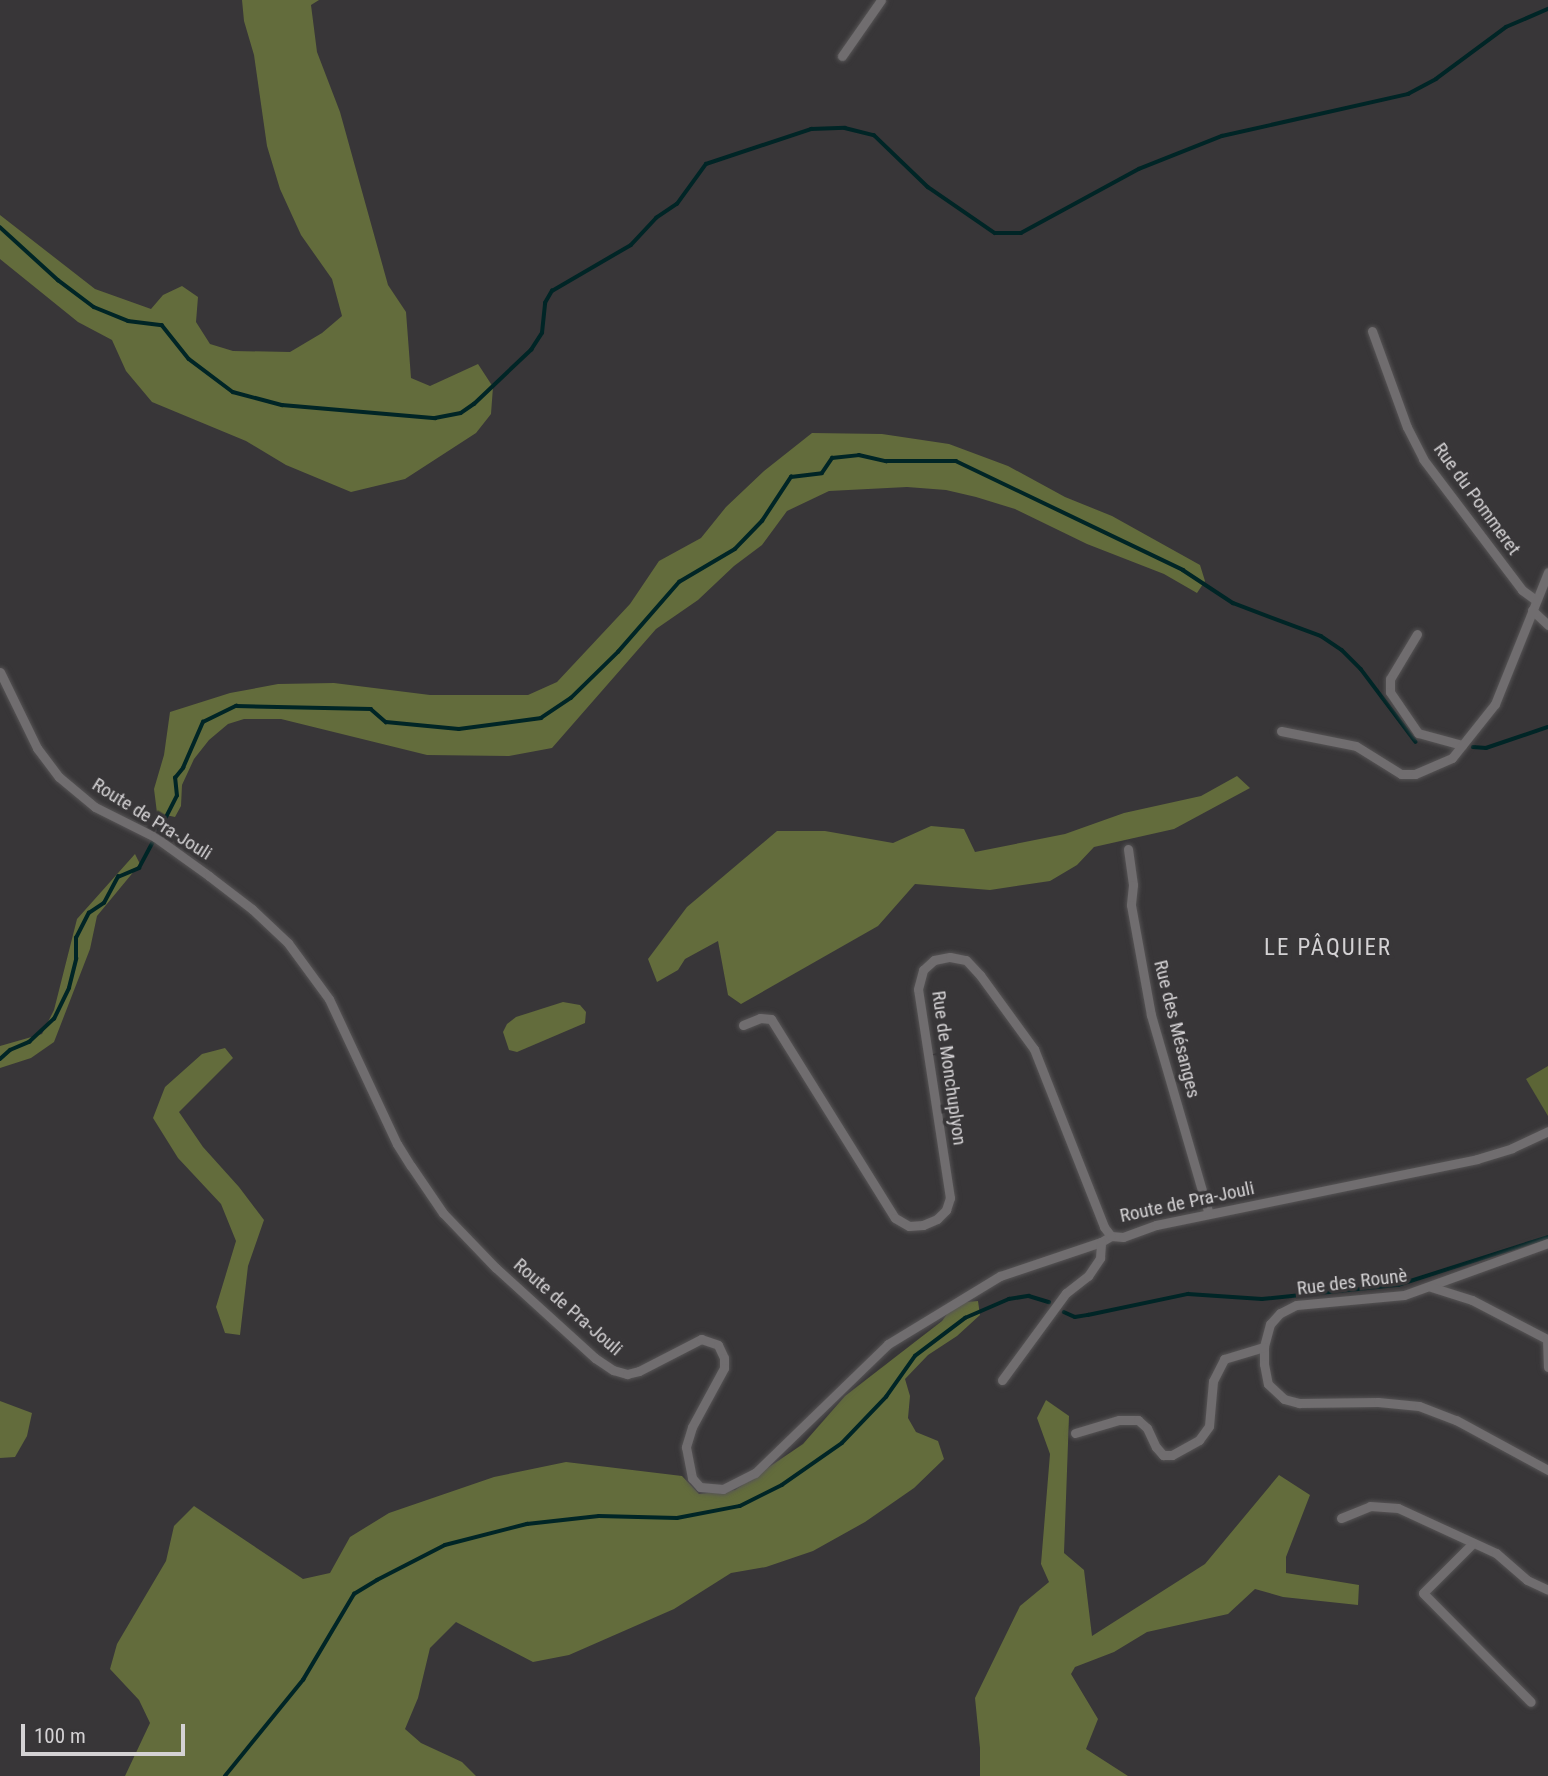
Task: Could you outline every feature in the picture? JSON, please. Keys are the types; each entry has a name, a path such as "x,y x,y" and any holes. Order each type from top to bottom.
{"street":[{"path":"842,56 881,0"},
{"name":"Rue du Pommeret","path":"1372,331 1407,427 1423,459 1522,590 1536,600"},
{"path":"1281,731 1356,746 1401,774 1415,775 1452,758 1495,704 1548,572"},
{"path":"1532,610 1548,625"},
{"path":"1417,634 1390,679 1390,692 1418,733 1462,745"},
{"name":"Route de Pra-Jouli","path":"0,672 33,742 59,777 95,807 155,837 209,876 252,909 288,943 340,1020 393,1136 411,1166 443,1213 496,1268 595,1358 613,1370 627,1374 639,1371 694,1340 710,1340 718,1345 724,1358 724,1368 692,1427 686,1447 692,1478 701,1487 723,1489 754,1473 888,1344 988,1282 1101,1242 1111,1236 1123,1237 1156,1225 1477,1158 1512,1148 1548,1131"},
{"name":"Rue des Mésanges","path":"1128,849 1133,885 1131,905 1151,1015 1209,1214"},
{"name":"Rue de Monchuplyon","path":"743,1025 760,1018 771,1019 895,1218 909,1226 923,1225 937,1219 946,1210 950,1198 919,989 923,970 934,960 950,957 966,960 1034,1049 1104,1227 1111,1236"},
{"path":"1002,1380 1066,1293 1088,1276 1100,1258 1101,1242"},
{"name":"Rue des Rounè","path":"1548,1243 1404,1295 1296,1305 1280,1313 1270,1324 1264,1347 1268,1384 1284,1399 1299,1403 1378,1402 1419,1406 1456,1420 1548,1470"},
{"path":"1431,1287 1472,1300 1547,1339 1548,1367"},
{"path":"1075,1433 1119,1420 1138,1420 1147,1428 1163,1455 1172,1455 1199,1440 1209,1426 1213,1381 1223,1359 1264,1347"},
{"path":"1341,1518 1370,1506 1398,1508 1496,1553 1528,1580 1548,1590"},
{"path":"1472,1544 1423,1593 1531,1702"}],"green space":[{"path":"242,0 319,0 311,5 317,52 340,112 388,285 406,312 411,378 430,386 478,364 493,387 491,414 476,433 405,479 351,492 286,465 246,441 152,402 126,371 112,340 78,322 0,259 0,215 95,289 151,309 163,295 182,286 198,297 196,322 210,344 233,351 290,352 322,333 342,316 332,279 301,235 280,189 267,146 254,55 244,21"},
{"path":"812,433 882,434 949,444 1008,466 1065,497 1112,516 1200,565 1205,581 1197,593 1164,574 1087,544 1015,509 976,497 946,490 907,487 829,491 787,511 762,545 734,566 698,600 656,629 552,748 509,756 427,755 281,719 244,719 228,724 209,740 194,759 182,785 181,806 175,817 157,813 154,789 164,755 170,712 230,693 278,684 334,683 430,695 528,695 557,682 630,604 659,561 701,538 726,507 764,471"},
{"path":"1237,776 1250,788 1174,829 1094,847 1077,865 1050,881 990,890 915,884 878,926 741,1004 728,995 718,941 685,959 678,970 657,982 648,959 687,907 777,831 825,831 893,843 931,826 964,829 975,852 1065,834 1124,813 1201,796"},
{"path":"135,854 140,864 97,916 90,949 54,1042 31,1058 0,1068 0,1046 42,1034 54,1010 77,919"},
{"path":"563,1002 580,1005 586,1012 585,1023 517,1052 509,1050 503,1032 507,1024 516,1017"},
{"path":"225,1048 233,1058 179,1112 203,1147 264,1220 248,1266 240,1335 225,1333 216,1307 236,1241 221,1204 178,1158 153,1118 165,1087 202,1054"},
{"path":"1548,1066 1548,1116 1526,1079"},
{"path":"978,1301 980,1315 957,1336 928,1355 905,1379 910,1396 908,1418 916,1432 938,1441 944,1459 914,1488 865,1522 813,1551 766,1567 731,1573 674,1609 569,1655 533,1662 456,1622 430,1648 418,1698 405,1729 421,1743 462,1762 476,1776 125,1776 150,1723 139,1700 110,1669 117,1644 166,1561 174,1526 194,1506 303,1579 330,1573 350,1537 389,1513 494,1477 566,1462 682,1476 699,1494 735,1490 803,1444 845,1396 942,1321 955,1303"},
{"path":"1046,1400 1069,1416 1064,1553 1084,1570 1092,1636 1205,1564 1279,1475 1310,1495 1286,1557 1286,1573 1359,1585 1358,1605 1283,1597 1255,1589 1228,1614 1147,1632 1114,1652 1075,1667 1071,1674 1098,1719 1086,1749 1128,1776 980,1776 975,1698 1020,1606 1049,1582 1041,1564 1050,1454 1037,1418"},
{"path":"0,1401 32,1413 27,1436 15,1457 0,1458"}],"waterway":[{"path":"0,227 58,280 94,307 128,321 162,325 189,359 233,392 282,405 435,418 461,413 474,404 531,350 542,333 545,303 552,291 631,245 656,218 677,204 706,164 811,129 845,128 874,135 928,187 995,233 1021,233 1139,169 1222,136 1408,94 1436,79 1506,27 1548,9"},
{"path":"159,831 177,796 175,778 183,768 203,722 236,706 371,709 386,722 459,729 541,718 571,698 618,652 679,582 735,549 762,521 791,477 822,473 832,458 859,455 886,461 956,461 1183,570 1233,603 1321,636 1342,650 1361,669 1416,742"},
{"path":"1473,747 1486,748 1548,727"},
{"path":"0,1059 10,1050 29,1042 54,1019 69,988 76,959 76,938 89,913 104,903 118,877 139,868 153,842"},
{"path":"1064,1312 1075,1317 1188,1294 1262,1299 1398,1285 1548,1237"},
{"path":"225,1776 303,1680 354,1594 377,1580 445,1545 527,1524 599,1516 677,1518 740,1506 782,1485 842,1443 886,1397 915,1356 965,1318 1009,1299 1029,1296 1049,1302"}],"district":[{"name":"LE PÂQUIER","path":"1328,948"}]}
